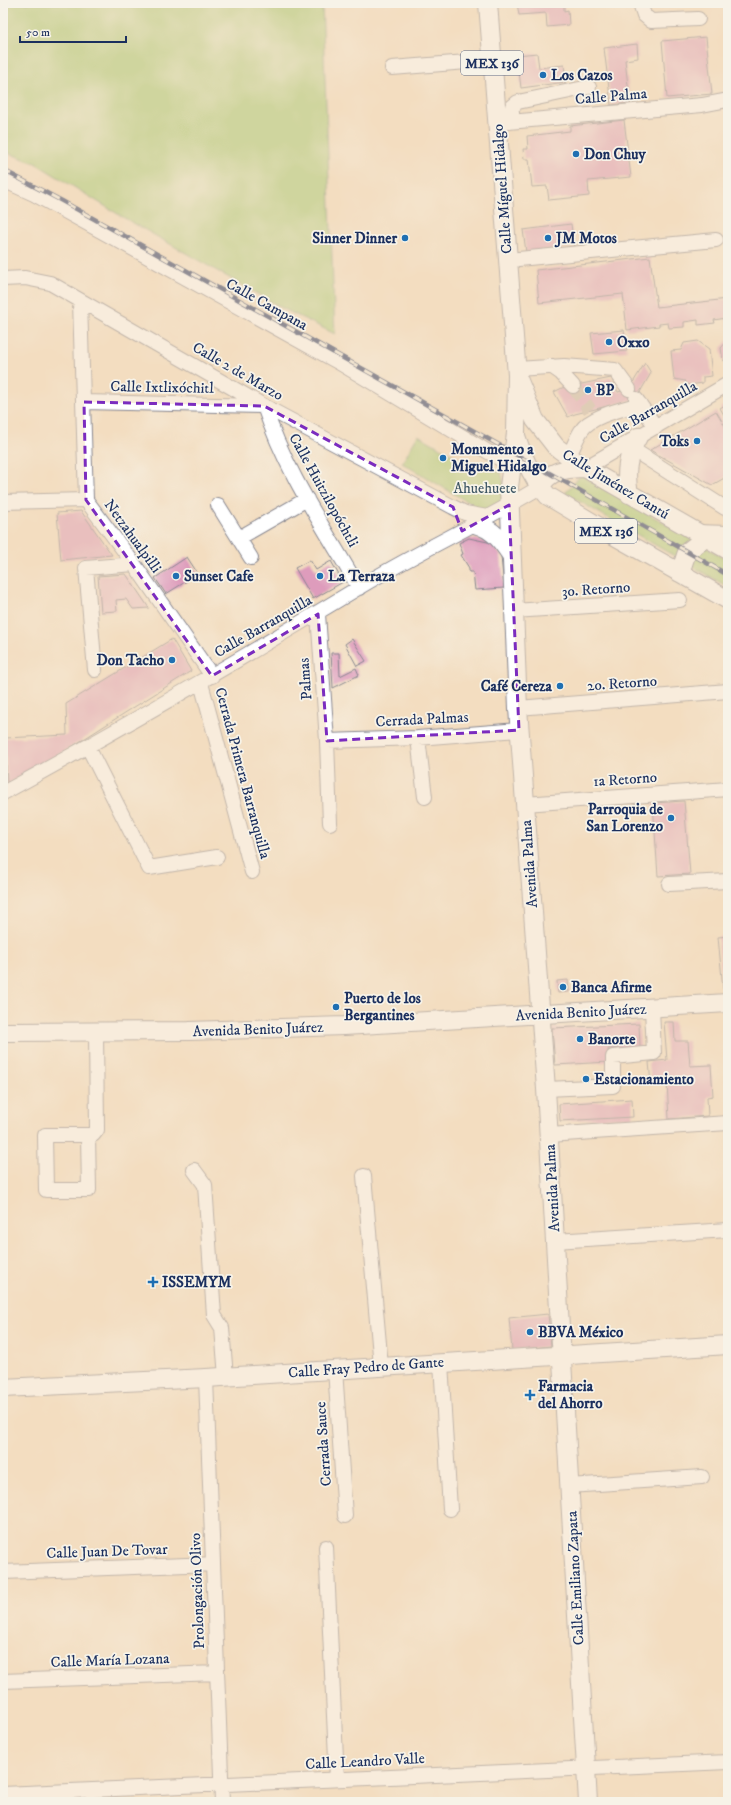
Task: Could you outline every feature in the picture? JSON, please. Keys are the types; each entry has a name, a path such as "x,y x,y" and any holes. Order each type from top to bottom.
{"main road":[{"name":"Calle Míguel Hidalgo","path":"488,3 492,60 504,122 508,260 517,372"},
{"name":"Avenida Palma","path":"517,372 516,433 510,465 509,505 519,730 541,1014 562,1354"},
{"name":"Calle Jiménez Cantú","path":"517,372 535,420 547,437 569,456 585,468 700,535 726,544"},
{"name":"MEX 136","path":"516,433 524,459 540,488 557,502 728,600"},
{"path":"629,494 626,473 635,443"},
{"path":"540,488 547,478 556,472 585,468"},
{"path":"481,520 485,527 493,532 511,555"},
{"path":"680,573 687,552 700,535"},
{"name":"Avenida Benito Juárez","path":"3,1032 188,1031 344,1026 728,1003"},
{"name":"Calle Fray Pedro de Gante","path":"3,1388 206,1378 562,1354 728,1345"},
{"name":"Calle Emiliano Zapata","path":"562,1354 588,1802"}],"street":[{"path":"640,3 644,15 651,22 698,19"},
{"path":"392,68 492,60"},
{"path":"504,122 512,107 518,102 589,87"},
{"name":"Calle Palma","path":"504,122 702,105 728,100"},
{"name":"Calle Campana","path":"3,180 34,194 338,362 510,465"},
{"path":"508,260 716,240"},
{"name":"Calle 2 de Marzo","path":"3,279 38,279 50,283 264,406 453,507 481,520"},
{"name":"Netzahualpilli","path":"80,301 86,500 134,564 206,680"},
{"path":"550,366 561,373 573,386"},
{"path":"517,372 550,366 597,367 616,370 656,428"},
{"name":"Calle Barranquilla","path":"585,468 635,443 656,428 728,384"},
{"path":"569,456 581,430 592,415 610,412 635,397"},
{"name":"Calle Ixtlixóchitl","path":"84,402 264,406"},
{"name":"Calle Huitzilopóchtli","path":"264,406 273,433 307,499 359,588"},
{"path":"635,443 727,507"},
{"name":"Calle Barranquilla","path":"3,793 206,680 359,588 540,488"},
{"path":"239,538 307,499"},
{"path":"3,502 86,500"},
{"path":"218,505 251,558"},
{"path":"453,507 460,520 461,527 459,532"},
{"path":"95,670 86,568 134,564"},
{"name":"3o. Retorno","path":"514,611 680,600"},
{"name":"Palmas","path":"318,614 330,823"},
{"name":"Cerrada Primera Barranquilla","path":"206,680 252,872"},
{"name":"2o. Retorno","path":"518,708 728,691"},
{"name":"Cerrada Palmas","path":"326,741 418,738 519,730"},
{"path":"418,738 425,797"},
{"path":"88,747 150,868 217,857"},
{"name":"1a Retorno","path":"525,804 728,789"},
{"path":"669,884 728,881"},
{"path":"546,1089 613,1086 613,1057 654,1053 652,1008"},
{"path":"88,1136 89,1190 46,1190 45,1135 88,1136 93,1135 98,1130 96,1031"},
{"path":"549,1135 728,1123"},
{"path":"194,1170 205,1185 214,1315 222,1328 226,1376"},
{"path":"364,1176 381,1366"},
{"path":"555,1241 728,1230"},
{"path":"441,1363 450,1509"},
{"name":"Cerrada Sauce","path":"335,1369 345,1516"},
{"name":"Prolongación Olivo","path":"206,1378 222,1802"},
{"path":"569,1486 702,1477"},
{"path":"326,1547 337,1779"},
{"name":"Calle Juan De Tovar","path":"3,1572 213,1564"},
{"name":"Calle María Lozana","path":"3,1681 217,1673"},
{"name":"Calle Leandro Valle","path":"3,1794 728,1762"}],"highlighted area":[{"path":"84,402 264,406 453,507 462,531 509,505 519,730 327,741 318,614 212,676 86,500"}],"green space":[{"path":"3,3 322,3 335,334 282,308 121,216 35,163 3,151"},
{"name":"Ahuehuete","path":"418,435 474,467 489,468 501,473 504,494 500,503 496,506 481,510 402,463"},
{"path":"581,475 728,560 728,587 565,493"}],"building":[{"path":"517,3 564,3 564,11 568,10 569,25 547,27 546,13 519,15"},
{"path":"706,37 712,94 667,98 662,41"},
{"path":"637,44 638,58 625,60 630,103 611,105 604,48"},
{"name":"Los Cazos","path":"537,53 539,68 564,65 566,82 521,88 517,55"},
{"name":"Don Chuy","path":"624,120 631,177 588,181 589,196 549,200 547,186 532,187 529,159 524,159 523,149 528,149 527,136 570,131 570,126"},
{"name":"JM Motos","path":"571,224 574,247 526,252 523,230"},
{"path":"650,257 657,307 728,299 728,326 726,318 714,320 715,323 698,325 698,320 684,322 684,327 669,328 668,323 659,324 659,326 627,330 623,294 539,303 536,270"},
{"name":"Oxxo","path":"624,330 627,351 594,354 591,333"},
{"path":"728,340 728,363 723,360 721,348"},
{"path":"698,341 709,349 712,376 703,377 703,383 689,385 685,381 674,379 671,351 681,350 684,343"},
{"name":"BP","path":"645,363 651,373 636,399 568,417 554,392 562,388 611,378 618,392 629,389"},
{"path":"728,403 728,422 720,408"},
{"name":"Toks","path":"716,411 728,431 728,476 712,485 650,450"},
{"path":"81,511 112,555 61,560 57,513"},
{"path":"469,538 492,543 501,556 504,588 475,590 473,572 469,572 469,568 461,555 463,554 459,543"},
{"name":"Sunset Cafe","path":"187,557 198,574 166,594 155,578"},
{"name":"La Terraza","path":"310,560 316,570 331,561 343,582 313,599 295,568"},
{"path":"126,574 149,608 133,609 126,599 116,600 117,611 101,612 98,576"},
{"path":"172,639 191,671 68,749 7,784 5,738 67,735 66,704"},
{"path":"352,639 366,661 357,666 345,644"},
{"path":"331,653 339,653 340,676 356,668 359,675 333,688"},
{"path":"684,801 690,874 658,876 653,803"},
{"path":"728,936 728,989 723,989 718,937"},
{"name":"Banca Afirme","path":"568,980 569,992 558,993 557,981"},
{"path":"664,1022 674,1022 675,1041 688,1041 690,1066 711,1065 713,1096 707,1097 708,1116 669,1119 667,1082 651,1084 649,1062 667,1060"},
{"name":"Banorte","path":"639,1024 640,1048 608,1049 609,1062 555,1065 552,1028"},
{"path":"632,1099 633,1117 560,1121 559,1104"},
{"name":"BBVA México","path":"548,1314 551,1346 512,1350 509,1318"}],"tunnel":[{"path":"573,386 590,410"}],"railway":[{"path":"3,170 62,201 551,474 728,575"}],"place":[{"name":"Los Cazos","path":"543,75"},
{"name":"Don Chuy","path":"576,154"},
{"name":"Sinner Dinner","path":"405,238"},
{"name":"JM Motos","path":"548,238"},
{"name":"Oxxo","path":"609,342"},
{"name":"BP","path":"588,390"},
{"name":"Toks","path":"697,441"},
{"name":"Monumento a Miguel Hidalgo","path":"443,458"},
{"name":"Sunset Cafe","path":"176,576"},
{"name":"La Terraza","path":"320,576"},
{"name":"Don Tacho","path":"172,660"},
{"name":"Café Cereza","path":"560,686"},
{"name":"Parroquia de San Lorenzo","path":"671,818"},
{"name":"Banca Afirme","path":"563,987"},
{"name":"Puerto de los Bergantines","path":"336,1007"},
{"name":"Banorte","path":"580,1039"},
{"name":"Estacionamiento","path":"586,1079"},
{"name":"ISSEMYM","path":"153,1282"},
{"name":"BBVA México","path":"530,1332"},
{"name":"Farmacia del Ahorro","path":"530,1395"}]}
